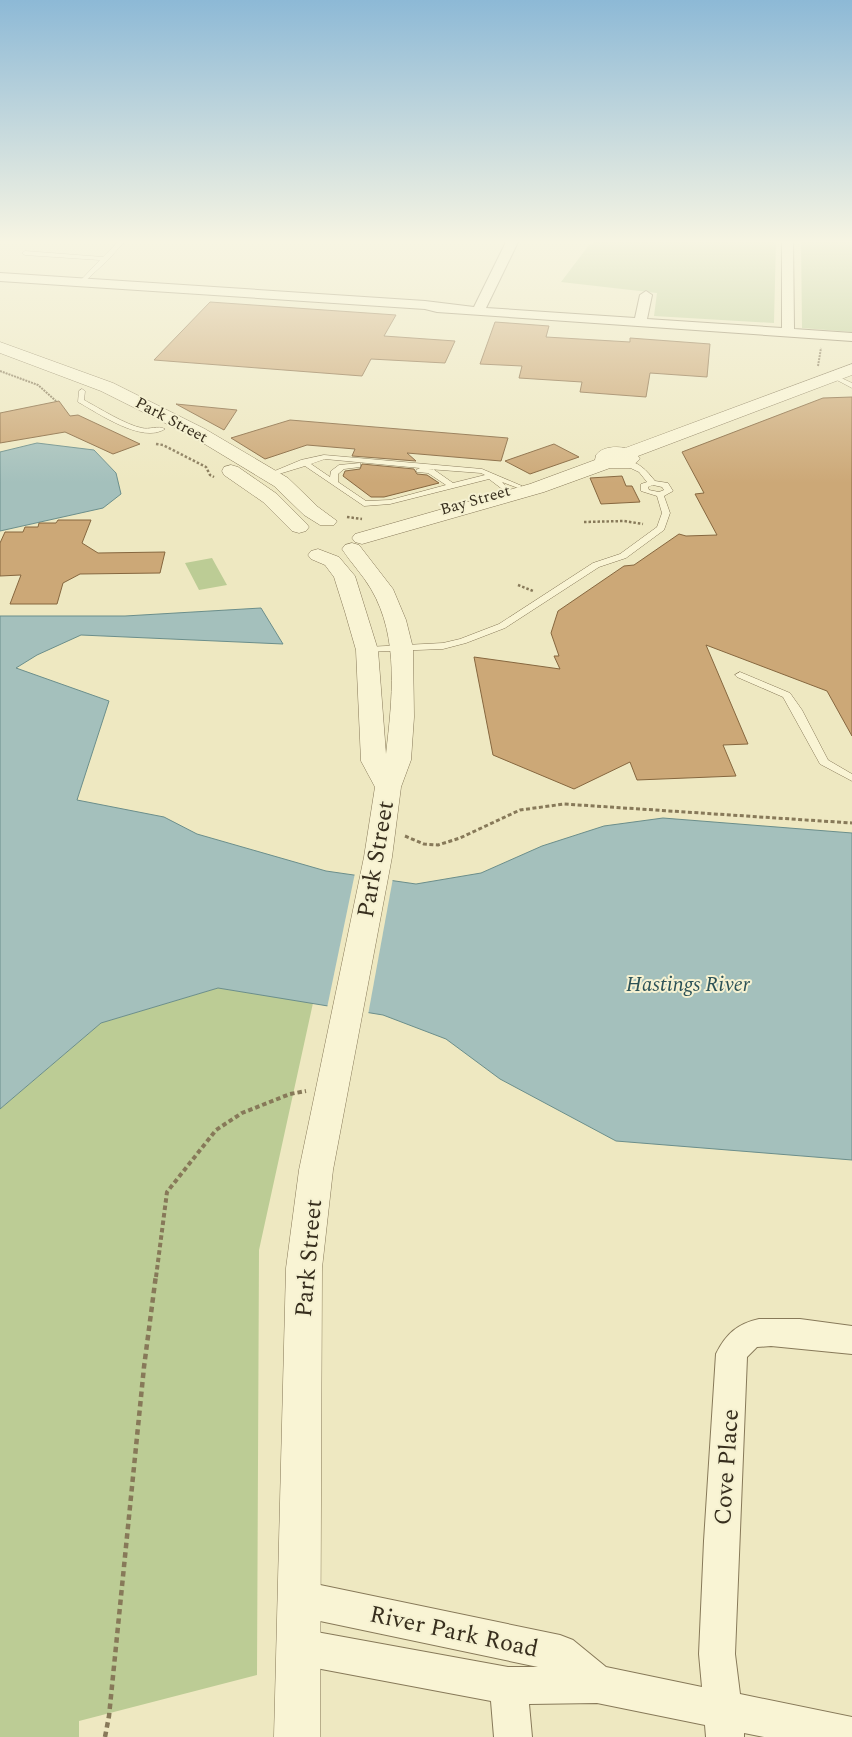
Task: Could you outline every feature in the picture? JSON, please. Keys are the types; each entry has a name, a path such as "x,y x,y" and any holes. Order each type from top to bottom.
{"street":[{"path":"627,321 852,337"},
{"path":"788,321 788,332"},
{"name":"Park Street","path":"0,347 59,367 138,401 199,433 281,482 311,511 327,521"},
{"name":"Park Street","path":"0,360 82,391 161,429 219,462 282,508 301,544 332,562 344,576 367,650 374,761 388,787"},
{"name":"Bay Street","path":"356,538 415,516 512,488 602,464 618,464 627,458 827,373 852,369"},
{"name":"Bay Street","path":"356,538 544,486 602,464"},
{"path":"327,521 356,538 330,555 301,544 327,521"},
{"name":"Park Street","path":"297,1737 301,1599 304,1268 316,1170 378,857 388,787 398,760 402,717 402,648 395,620 382,589 356,538"},
{"name":"Cove Place","path":"724,1723 717,1654 721,1541 732,1354 739,1343 752,1334 787,1334 852,1340"},
{"name":"River Park Road","path":"301,1599 560,1653 597,1684"},
{"name":"River Park Road","path":"300,1647 508,1686 597,1684 724,1723 852,1736"},
{"path":"508,1686 513,1737"}],"lane":[{"path":"827,373 852,386"},
{"path":"269,474 324,457 362,459 482,471 512,488"},
{"path":"367,650 456,643 502,626 596,565 623,556 661,528 666,513 660,495 645,491 644,486 652,483 642,470 627,458"},
{"path":"304,462 364,504 390,502 491,476 505,480 512,488"},
{"path":"334,483 334,473 349,464 430,471 452,486"},
{"path":"740,674 787,695 797,710 824,762 852,778"}],"path":[{"path":"822,334 817,365 827,373"},
{"path":"0,372 35,383 52,396 56,402"},
{"path":"148,444 163,445 206,467 210,475 215,478"},
{"path":"584,522 624,520 661,528"},
{"path":"400,834 424,844 438,844 474,832 501,817 519,810 564,804 852,823"},
{"path":"105,1737 109,1716 144,1367 166,1192 216,1130 242,1113 290,1094 307,1090"}],"green space":[{"path":"741,321 774,321 774,323"},
{"path":"802,321 852,321 852,332 802,328"},
{"path":"212,558 227,585 199,590 185,563"},
{"path":"218,988 313,1003 259,1250 257,1675 79,1721 79,1737 0,1737 0,1109 101,1023"}],"water":[{"path":"37,443 94,450 116,473 121,494 103,508 0,531 0,452"},
{"name":"Hastings River","path":"261,608 283,644 81,635 37,655 16,668 109,701 77,800 164,817 197,834 326,871 416,884 481,873 542,846 604,826 663,818 852,833 852,1160 616,1141 500,1079 446,1039 383,1015 218,988 101,1023 0,1109 0,616 125,616"}],"pier":[{"path":"355,873 393,878 368,1015 327,1008"}],"building":[{"path":"192,321 393,321 384,336 455,341 445,363 371,359 362,376 154,360"},
{"path":"495,322 549,326 546,337 630,342 630,338 710,344 707,377 650,373 646,397 580,392 582,382 519,378 522,366 480,364"},
{"path":"852,397 852,736 827,691 706,645 748,744 723,745 736,776 637,780 630,762 574,789 493,755 474,657 560,669 554,656 559,656 551,633 558,611 624,566 634,565 679,534 686,536 717,535 695,494 704,493 682,452 823,398"},
{"path":"59,401 70,416 78,415 140,444 113,454 65,432 0,443 0,413"},
{"path":"176,404 237,410 224,430"},
{"path":"290,420 508,438 501,461 407,453 416,461 352,456 355,449 307,445 265,459 231,438"},
{"path":"554,444 579,457 530,474 505,461"},
{"path":"362,464 414,469 417,474 427,475 439,483 384,497 371,497 343,476 345,471 360,469"},
{"path":"622,476 626,486 632,486 640,502 601,504 590,478"},
{"path":"58,520 91,520 82,543 98,553 165,552 160,573 80,574 63,583 57,604 10,604 21,575 0,576 0,543 5,532 23,532 25,527 38,527 39,523 56,523"}]}
